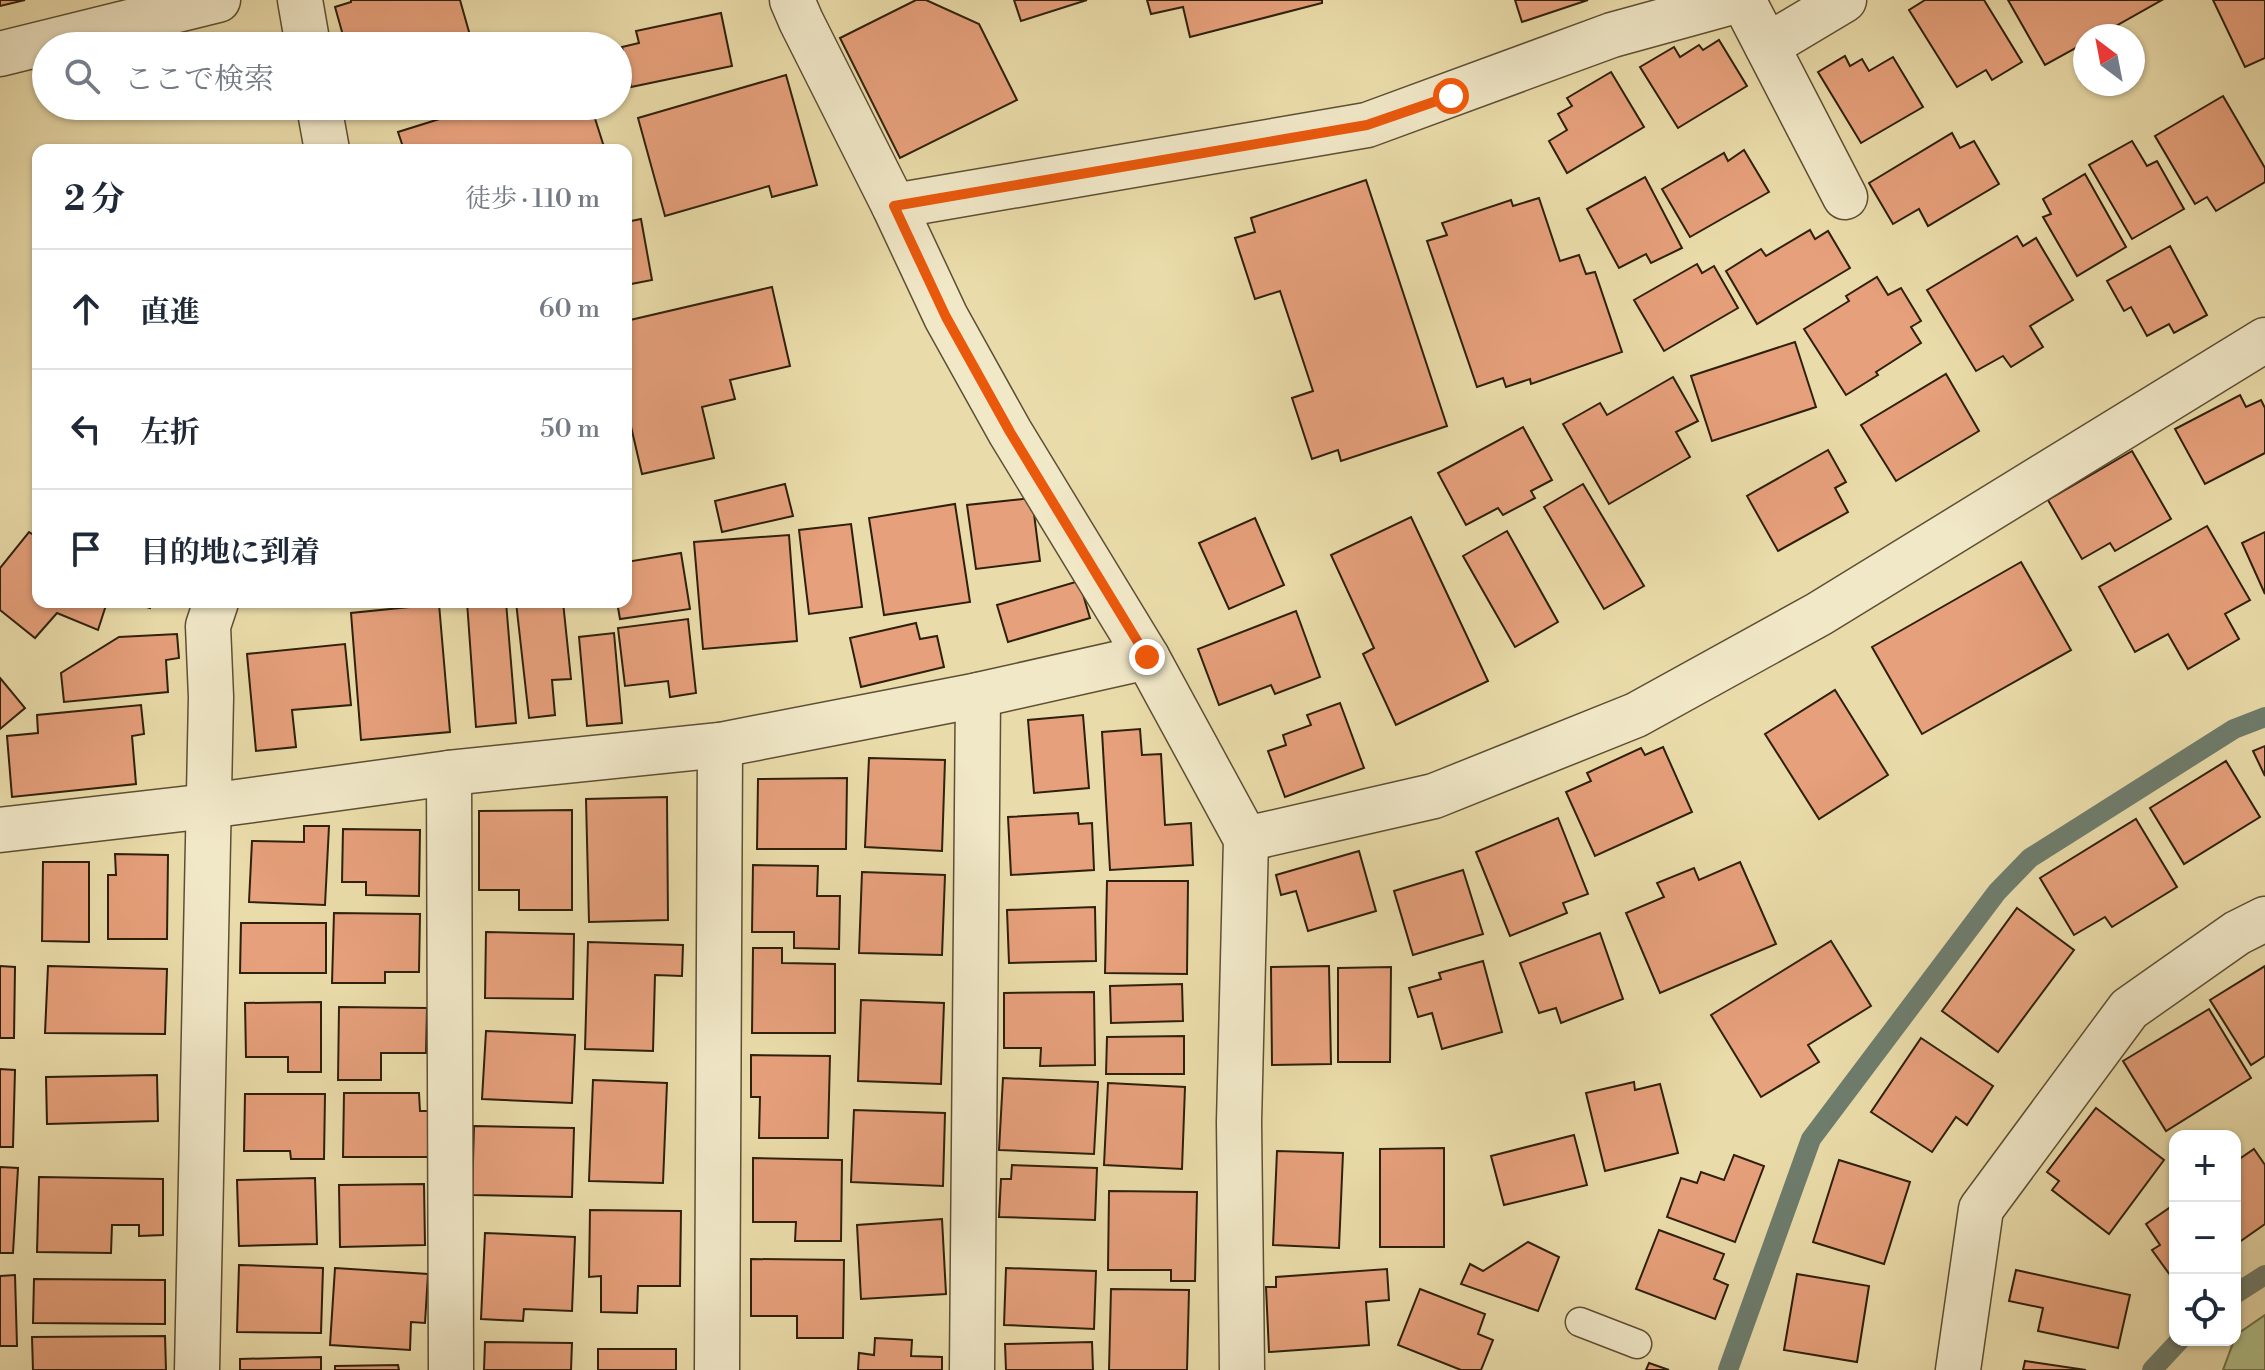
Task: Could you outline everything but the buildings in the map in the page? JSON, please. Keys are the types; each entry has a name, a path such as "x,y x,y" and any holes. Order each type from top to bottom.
{"street":[{"path":"89,32 218,0"},
{"path":"300,0 306,32"},
{"path":"792,0 946,317 1002,420 1147,657 1246,839 1239,1122 1242,1370"},
{"path":"894,206 1367,125 1612,35 1741,0 1845,197"},
{"path":"1767,46 1844,0"},
{"path":"0,54 32,46"},
{"path":"322,120 326,144"},
{"path":"1246,839 1434,796 1636,715 1819,614 2265,340"},
{"path":"197,1370 211,697 208,626 214,608"},
{"path":"0,830 449,773 720,745 978,695 1147,657"},
{"path":"972,1370 978,695"},
{"path":"717,1370 720,745"},
{"path":"449,773 451,1370"},
{"path":"1958,1370 1981,1209 2129,1009 2237,933 2265,919"}],"lane":[{"path":"1580,1322 1637,1344"}],"green space":[{"path":"2265,1315 2265,1370 2223,1370 2232,1346 2241,1346 2241,1332"}],"waterway":[{"path":"1728,1370 1811,1139 1997,892 2030,858 2234,729 2265,717"},
{"path":"2241,1290 2265,1275"},
{"path":"2152,1370 2174,1346"}],"route":[{"path":"1147,657 1010,432 946,317 894,206 1367,125 1451,96"}]}
